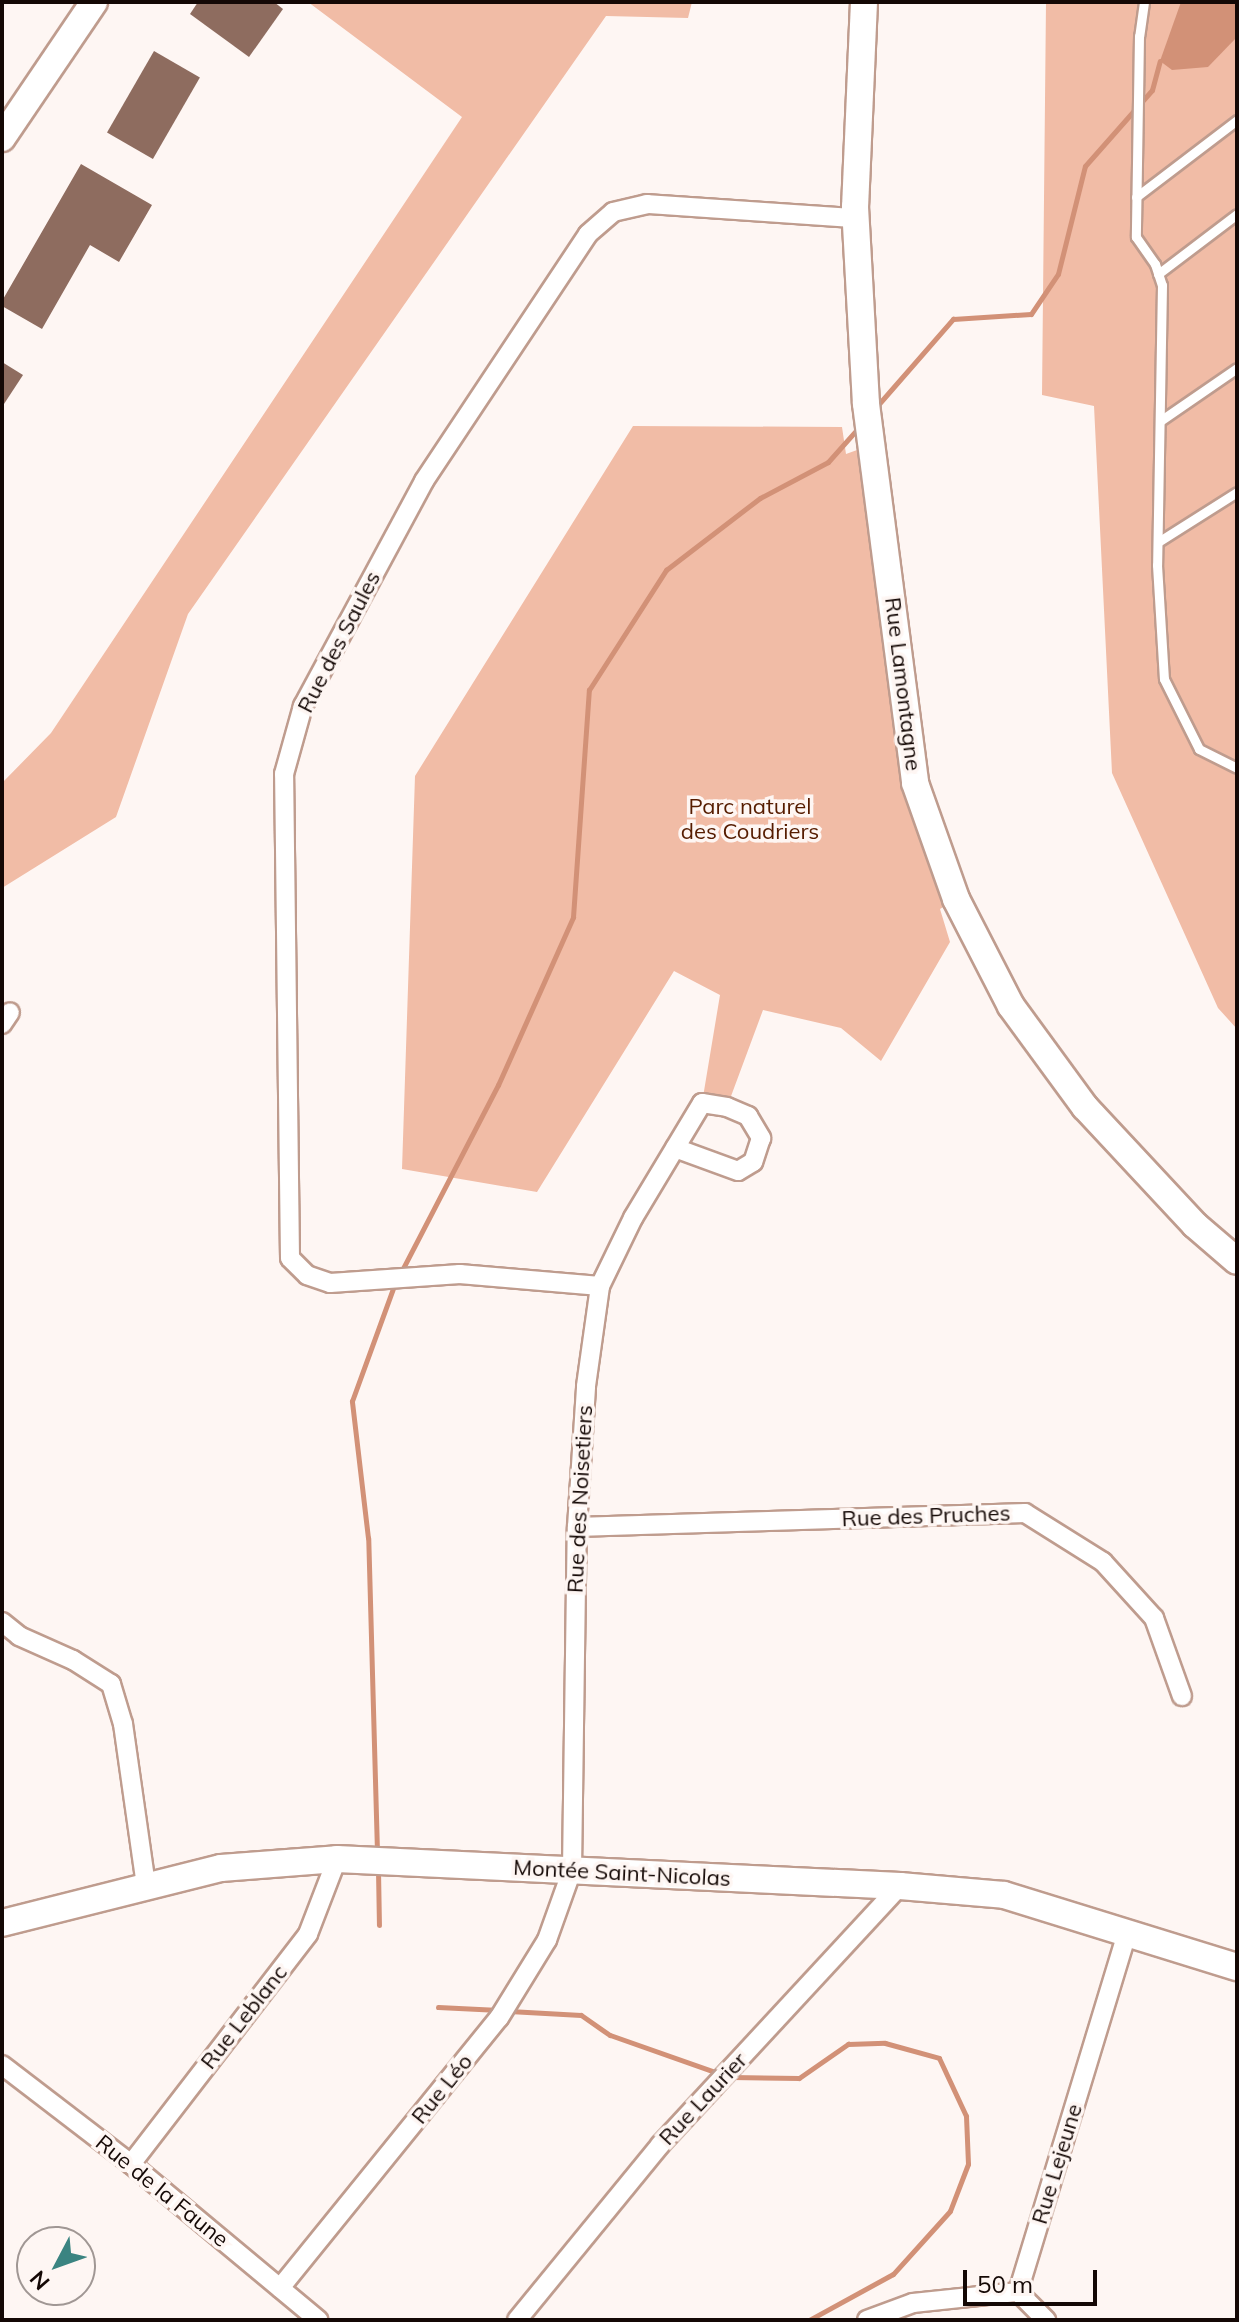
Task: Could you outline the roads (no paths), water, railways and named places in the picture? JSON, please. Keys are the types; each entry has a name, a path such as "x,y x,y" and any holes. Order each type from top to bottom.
{"street":[{"path":"2,138 94,2"},
{"name":"Rue Lamontagne","path":"864,2 855,218 866,404 915,783 956,899 1011,1006 1085,1107 1195,1225 1237,1261"},
{"name":"Rue des Saules","path":"600,1286 460,1274 330,1283 307,1275 290,1258 284,774 303,706 424,481 588,234 613,212 647,204 855,218"},
{"name":"Rue des Noisetiers","path":"572,1870 577,1527 586,1386 600,1286 633,1218 675,1148 702,1103 727,1107 748,1116 761,1138 753,1162 738,1171 675,1148"},
{"name":"Rue des Pruches","path":"577,1527 1025,1513 1103,1562 1154,1618 1182,1696"},
{"path":"2,1622 19,1636 73,1660 111,1684 123,1724 146,1885"},
{"name":"Montée Saint-Nicolas","path":"2,1923 221,1868 337,1859 900,1886 1004,1895 1237,1967"},
{"name":"Rue Leblanc","path":"131,2164 308,1934 337,1859"},
{"name":"Rue Léo","path":"280,2288 499,2018 547,1940 572,1870"},
{"name":"Rue Laurier","path":"517,2320 660,2145 900,1886"},
{"name":"Rue Lejeune","path":"1018,2292 1127,1933"},
{"name":"Rue de la Faune","path":"2,2065 131,2164 318,2320"},
{"path":"867,2320 913,2303 1018,2292 1046,2320"}],"lane":[{"path":"1144,2 1139,36 1136,237 1162,285 1158,542 1164,679 1199,749 1237,768"},
{"path":"1136,197 1237,120"},
{"path":"1158,274 1237,214"},
{"path":"1160,421 1237,368"},
{"path":"1158,542 1237,492"}],"waterway":[{"path":"877,406 953,319 1031,314 1058,274 1085,166 1152,90 1160,61"},
{"path":"400,1274 498,1085 573,917 589,690 666,570 760,498 828,462 860,426"},
{"path":"377,1852 368,1538 352,1401 395,1283"},
{"path":"378,1870 379,1925"},
{"path":"438,2007 499,2010"},
{"path":"509,2011 581,2015 610,2035 718,2073"},
{"path":"731,2077 799,2078 848,2044 885,2043 939,2058 966,2116 968,2164 950,2211 893,2274 809,2320"}],"park label":[{"name":"Parc naturel des Coudriers","path":"750,818"}]}
